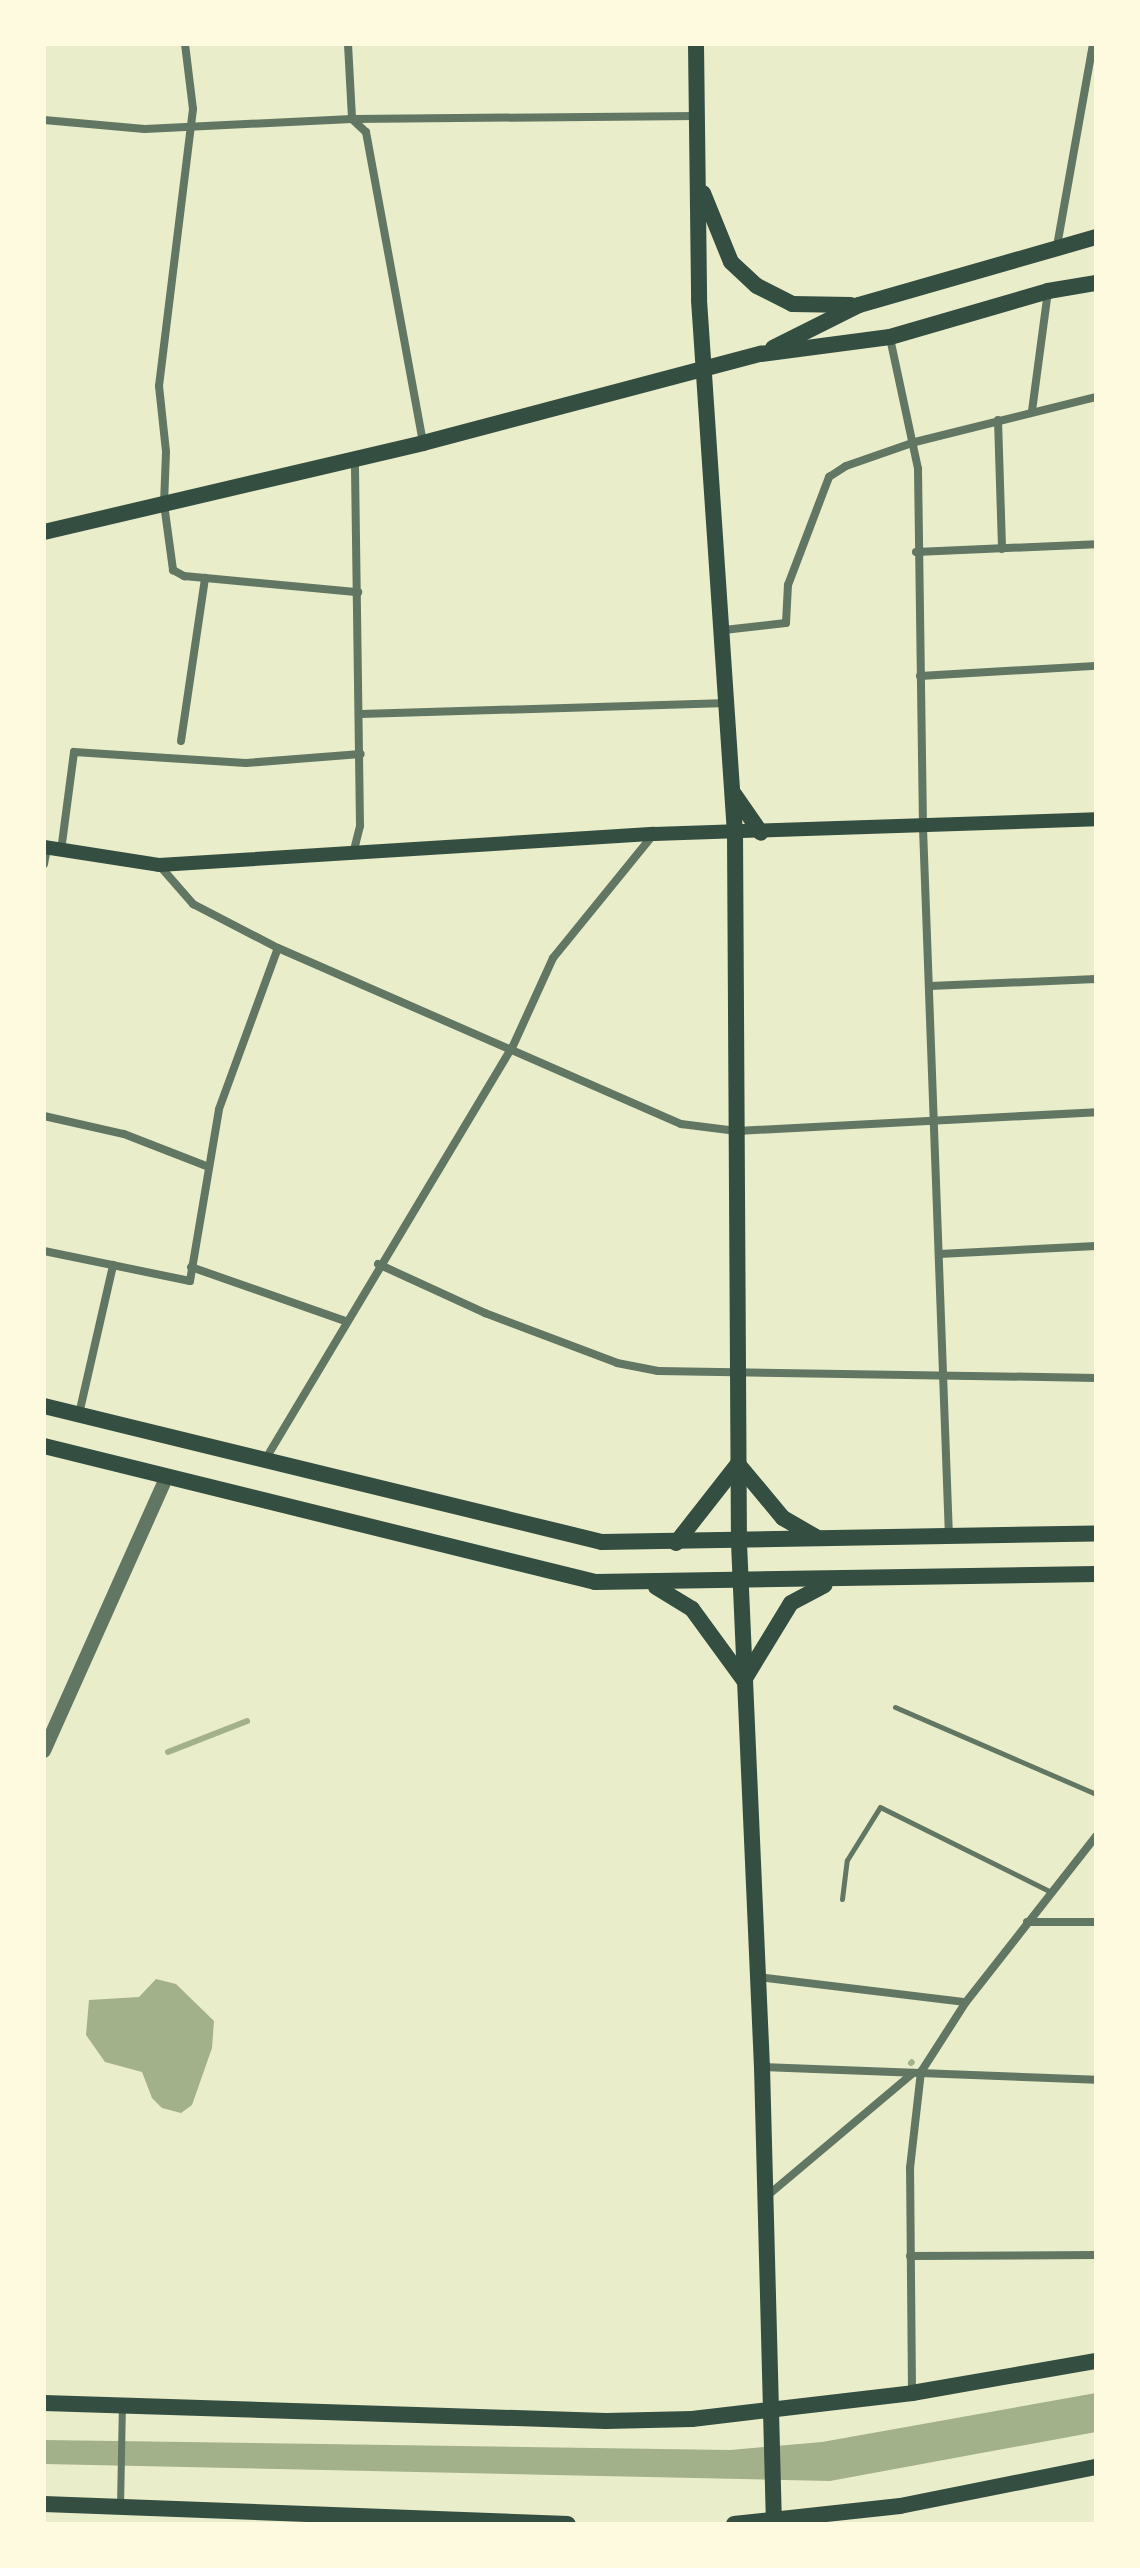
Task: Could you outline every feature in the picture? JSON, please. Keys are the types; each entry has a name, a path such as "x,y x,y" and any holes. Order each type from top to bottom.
{"main road":[{"path":"696,44 705,367 735,833 739,1543 762,2067 773,2519"},
{"path":"698,180 726,253 757,286 792,304 859,305"},
{"path":"761,354 859,305 1096,237"},
{"path":"44,532 355,460 705,367 761,354 890,337 1048,291 1096,283"},
{"path":"733,792 761,833"},
{"path":"51,848 159,865 654,834 923,828 1096,819"},
{"path":"44,1406 602,1542 739,1543 1096,1533"},
{"path":"44,1446 595,1582 740,1584 1096,1574"},
{"path":"738,1464 783,1518 825,1541"},
{"path":"676,1543 738,1464"},
{"path":"744,1680 791,1603 837,1581"},
{"path":"649,1584 692,1609 744,1680"},
{"path":"44,2403 122,2411 606,2421 772,2419 1096,2361"},
{"path":"734,2524 900,2506 1096,2467"},
{"path":"44,2504 120,2500 284,2517 568,2524"}],"street":[{"path":"185,44 191,127 160,372 164,504 173,570 205,578 358,592"},
{"path":"348,44 352,119 366,132 423,443"},
{"path":"1057,246 1093,44"},
{"path":"44,120 191,127 352,119 697,116"},
{"path":"1032,411 1048,291"},
{"path":"890,337 915,442 923,828 949,1537"},
{"path":"724,630 786,623 788,585 829,477 846,466 915,442 1096,397"},
{"path":"998,420 1002,549"},
{"path":"352,854 360,826 361,754 355,460"},
{"path":"916,552 1096,544"},
{"path":"181,741 205,578"},
{"path":"920,676 1096,666"},
{"path":"361,714 729,703"},
{"path":"44,864 51,848 74,752 246,763 361,754"},
{"path":"264,1461 378,1264 512,1048 553,958 654,834"},
{"path":"159,865 193,904 278,948 681,1124 737,1131 1096,1112"},
{"path":"44,1251 190,1281 219,1109 278,948"},
{"path":"930,986 1096,979"},
{"path":"44,1116 124,1134 209,1167"},
{"path":"939,1254 1096,1246"},
{"path":"378,1264 417,1285 617,1363 658,1371 1096,1378"},
{"path":"79,1414 113,1265"},
{"path":"191,1267 345,1321"},
{"path":"44,1751 167,1476"},
{"path":"764,2198 917,2072 966,2002 1096,1836"},
{"path":"1027,1922 1096,1922"},
{"path":"758,1977 966,2002"},
{"path":"762,2067 1096,2080"},
{"path":"912,2393 910,2168 917,2072"},
{"path":"910,2256 1096,2255"},
{"path":"120,2500 122,2411"}],"lane":[{"path":"895,1707 1096,1794"},
{"path":"842,1899 847,1860 880,1807 1051,1892"}],"shaded area":[{"path":"156,1979 176,1984 214,2021 212,2048 192,2105 181,2113 162,2108 152,2098 142,2072 105,2062 86,2035 89,2000 139,1997"},
{"path":"1096,2393 1096,2432 830,2481 44,2464 44,2440 730,2450 822,2442"}],"waterway":[{"path":"168,1752 247,1721"}]}
